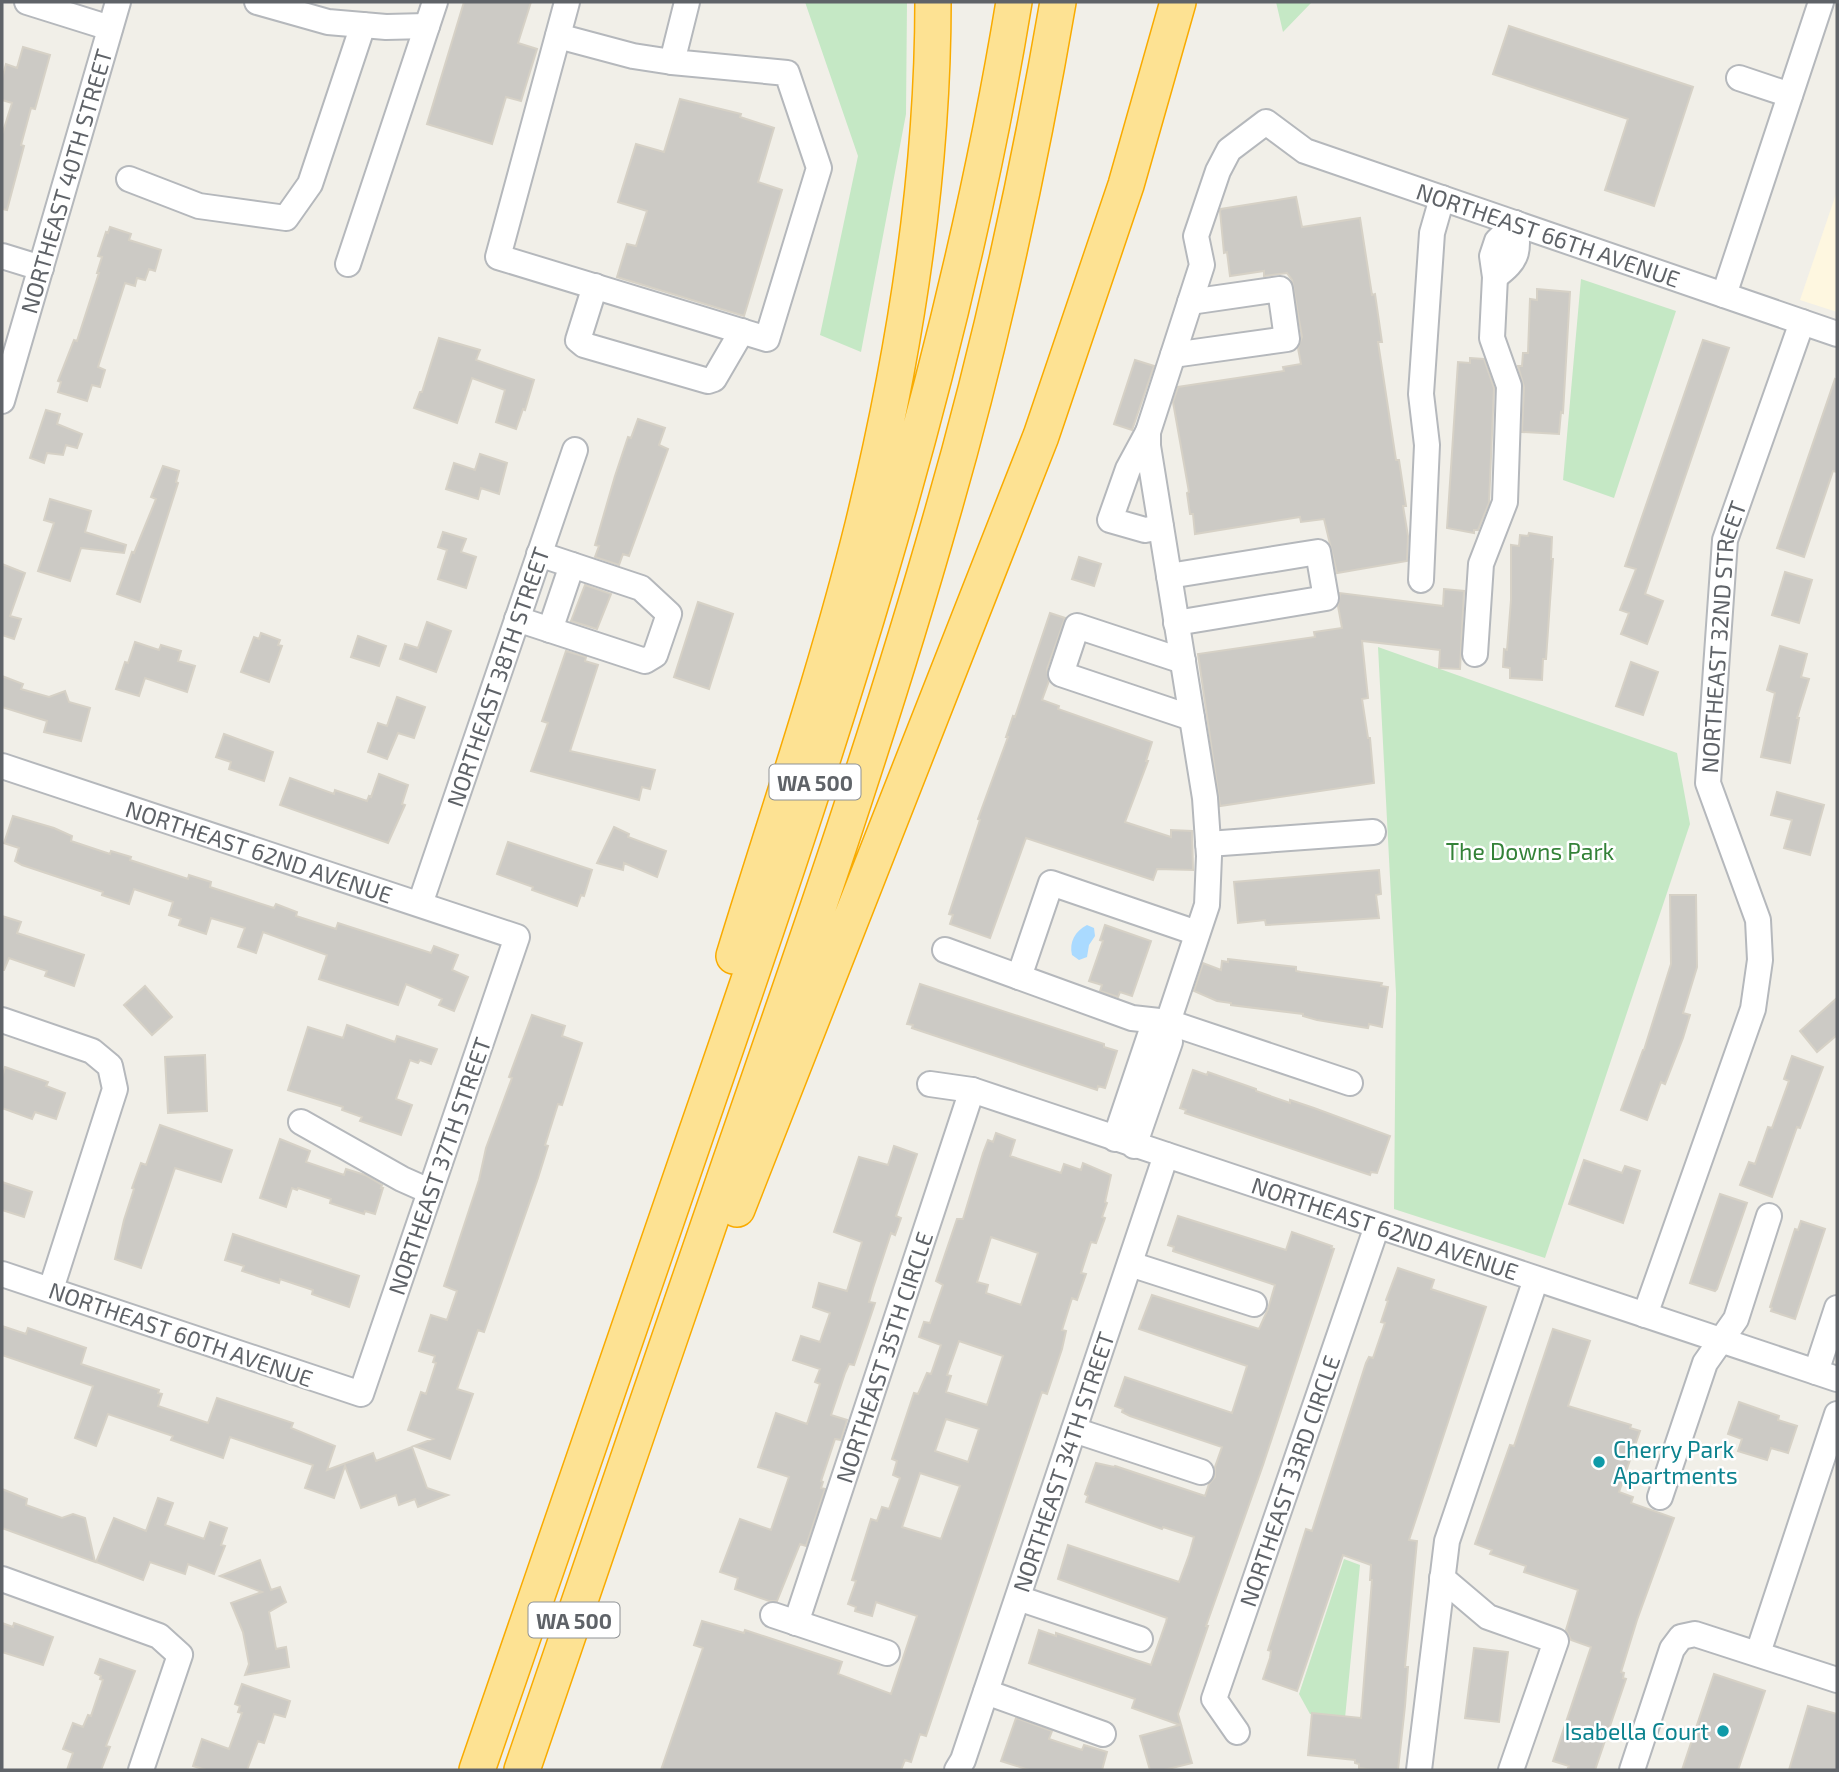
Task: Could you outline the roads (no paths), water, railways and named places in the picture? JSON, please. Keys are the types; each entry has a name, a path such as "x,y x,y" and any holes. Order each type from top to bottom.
{"highway":[{"path":"553,1545 811,706 862,527 886,420 916,255 929,141 933,2"},
{"name":"WA 500","path":"477,1770 770,920 871,610 956,292 1014,2"},
{"name":"WA 500","path":"522,1770 875,735 939,527 1003,276 1029,160 1058,2"},
{"path":"625,1469 714,1269 1041,436 1126,186 1178,2"}],"street":[{"path":"27,2 110,28"},
{"name":"NORTHEAST 40TH STREET","path":"2,401 118,2"},
{"path":"257,2 328,22 427,26"},
{"path":"348,264 435,2"},
{"path":"558,36 633,56 787,73 819,168 768,339 498,257 567,2"},
{"path":"672,62 687,2"},
{"path":"1724,295 1821,2"},
{"path":"129,179 199,206 286,218 310,184 363,25"},
{"path":"1739,78 1790,95"},
{"name":"NORTHEAST 66TH AVENUE","path":"1190,302 1202,265 1196,236 1218,170 1229,150 1266,122 1305,151 1837,334"},
{"path":"1421,580 1427,444 1421,394 1432,233 1442,198"},
{"path":"1475,654 1481,564 1505,502 1509,386 1492,338 1495,277 1492,256 1497,241 1515,223"},
{"path":"2,256 41,268"},
{"path":"595,286 579,343 708,381 714,379 742,331"},
{"path":"1161,527 1145,530 1110,520 1128,469 1148,432 1190,302 1280,289 1287,339 1173,355"},
{"name":"NORTHEAST 32ND STREET","path":"1645,1315 1753,1009 1760,960 1758,920 1708,783 1725,540 1802,322"},
{"path":"1124,1142 1170,1042 1168,1022 1207,905 1208,844 1205,798 1148,446 1148,432"},
{"name":"NORTHEAST 38TH STREET","path":"420,904 575,450"},
{"path":"1169,576 1318,552 1326,598 1177,623"},
{"path":"517,618 645,661 655,655 669,614 641,588 539,554"},
{"path":"550,629 572,565"},
{"path":"1183,661 1077,626 1061,674 1192,718"},
{"name":"NORTHEAST 62ND AVENUE","path":"2,766 517,937"},
{"path":"1208,844 1373,832"},
{"path":"1019,977 1051,883 1197,933"},
{"name":"NORTHEAST 37TH STREET","path":"361,1394 517,937"},
{"path":"945,950 1132,1018 1168,1022 1350,1083"},
{"path":"2,1020 92,1051 110,1066 116,1090 51,1289"},
{"name":"NORTHEAST 62ND AVENUE","path":"930,1084 972,1090 1827,1376"},
{"name":"NORTHEAST 35TH CIRCLE","path":"796,1623 972,1090"},
{"path":"301,1122 402,1179 429,1191"},
{"name":"NORTHEAST 34TH STREET","path":"957,1770 963,1760 1166,1155"},
{"path":"1660,1497 1704,1363 1737,1319 1769,1216"},
{"name":"NORTHEAST 33RD CIRCLE","path":"1237,1732 1214,1699 1377,1226"},
{"path":"1130,1264 1254,1304"},
{"name":"NORTHEAST 60TH AVENUE","path":"2,1274 361,1394"},
{"path":"1419,1770 1447,1541 1536,1279"},
{"path":"1827,1376 1837,1308"},
{"path":"1758,1653 1837,1414"},
{"path":"1074,1430 1201,1472"},
{"path":"1442,1578 1488,1617 1556,1641 1511,1770"},
{"path":"2,1579 159,1636 180,1655 141,1770"},
{"path":"1018,1598 1140,1639"},
{"path":"773,1615 887,1653"},
{"path":"1632,1770 1675,1642 1681,1637 1695,1634 1837,1680"},
{"path":"986,1692 1104,1734"}],"water":[{"path":"1087,925 1094,928 1095,936 1089,945 1087,957 1079,960 1072,955 1072,941"}],"place":[{"name":"Cherry Park Apartments","path":"1599,1462"},
{"name":"Isabella Court","path":"1723,1731"}],"park label":[{"name":"The Downs Park","path":"1530,851"}]}
